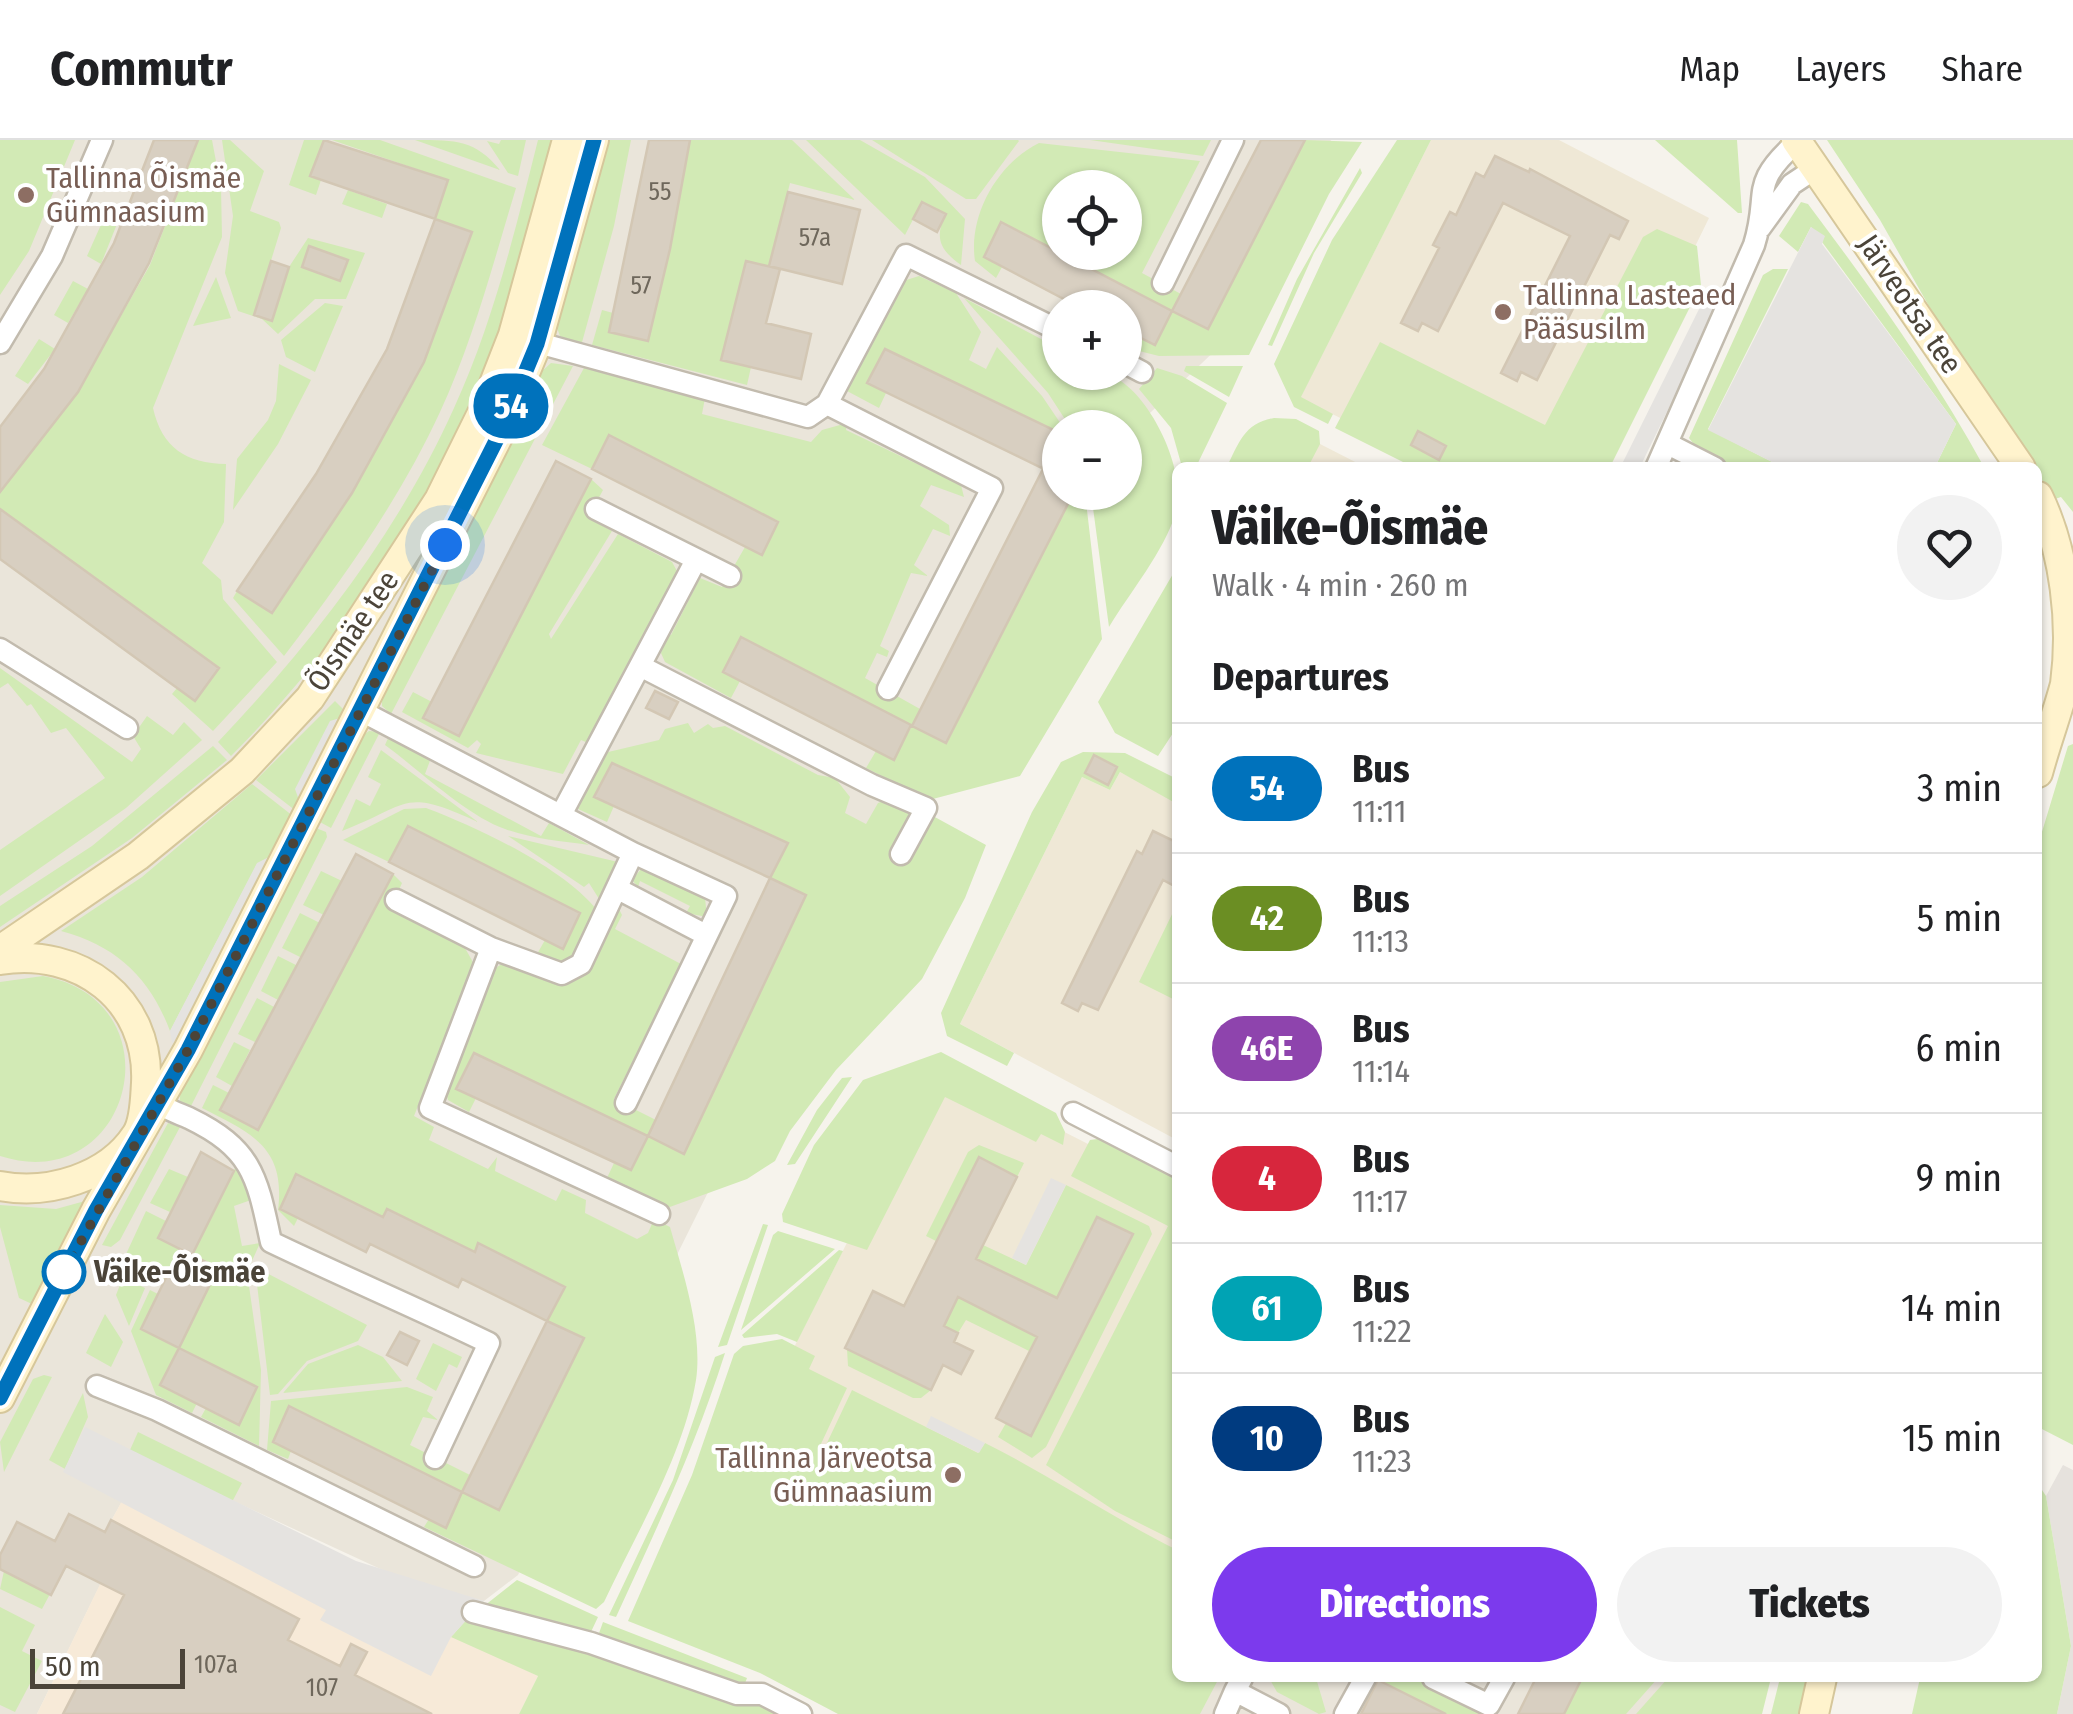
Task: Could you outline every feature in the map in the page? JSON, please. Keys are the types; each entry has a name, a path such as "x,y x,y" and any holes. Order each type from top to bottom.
{"main road":[{"name":"Õismäe tee","path":"152,1096 501,431 525,340 567,140"},
{"name":"Õismäe tee","path":"0,950 138,856 227,783 310,698 439,500 484,409 525,340 594,140"},
{"name":"Järveotsa tee","path":"1797,140 2017,462"},
{"path":"357,709 353,697 430,544 439,500"},
{"path":"2042,506 2054,534 2071,602 2070,682 2042,762"},
{"path":"310,698 332,693 357,709"},
{"path":"0,960 50,958 72,964 109,987 139,1033 152,1096 138,1134 0,1398"},
{"path":"0,1186 46,1189 72,1182 116,1156 138,1134"},
{"path":"1814,1714 1821,1682"}],"street":[{"path":"0,343 52,256 102,140"},
{"path":"1163,283 1234,140"},
{"path":"1760,228 1760,188 1771,164 1797,140"},
{"path":"1659,462 1760,228 1792,184 1816,168"},
{"path":"525,340 808,417 827,404 906,254 1042,322"},
{"path":"827,404 992,488 888,690"},
{"path":"1668,444 1703,462"},
{"path":"596,509 730,576"},
{"path":"562,813 696,560"},
{"path":"0,649 128,728"},
{"path":"640,666 872,785 926,808 901,854"},
{"path":"357,709 562,813 633,854 726,896 626,1103"},
{"path":"396,900 492,948 562,974 581,964 633,854"},
{"path":"618,890 706,935"},
{"path":"492,948 430,1108 658,1214"},
{"path":"152,1096 226,1138 241,1151 257,1182 272,1242 372,1290 412,1303 489,1344 436,1458"},
{"path":"1073,1113 1172,1164"},
{"path":"97,1386 157,1410 474,1566"},
{"path":"472,1612 591,1643 738,1694 762,1694 801,1714"},
{"path":"1346,1714 1364,1682"},
{"path":"1440,1682 1489,1706 1502,1682"},
{"path":"1225,1714 1239,1684 1280,1714"}],"shaded area":[{"path":"0,140 1331,140 1227,339 1142,421 1142,410 1042,410 1042,510 1086,510 961,756 867,872 518,1575 484,1601 402,1579 145,1460 105,1532 122,1540 37,1714 0,1714"},
{"name":"Tallinna Lasteaed Pääsusilm","path":"1431,140 1559,140 1709,218 1589,462 1429,462 1300,398"},
{"path":"1811,227 1825,236 1822,244 1956,424 1937,462 1772,462 1708,430"},
{"path":"1706,295 1721,301 1642,462 1623,462"},
{"path":"1277,422 1355,462 1257,462"},
{"path":"343,717 300,803 295,789 330,721"},
{"path":"1120,772 1172,798 1172,1137 960,1024 1082,777 1110,790"},
{"path":"273,855 180,1046 172,1042 170,1031 257,863"},
{"name":"Tallinna Järveotsa Gümnaasium","path":"936,1067 1172,1186 1172,1647 665,1602"},
{"path":"1051,1178 1066,1185 1026,1265 1012,1258"},
{"path":"931,1416 985,1443 979,1453 926,1427"},
{"path":"85,1427 356,1561 484,1601 451,1637 431,1676 320,1620 326,1610 63,1472"},
{"path":"2063,1465 2073,1470 2073,1714 2057,1714 2071,1646 2046,1496"},
{"path":"134,1479 538,1676 519,1714 37,1714 121,1541 105,1532"},
{"path":"1210,1682 1750,1682 1742,1714 1194,1714"}],"green space":[{"name":"Tallinna Õismäe Gümnaasium","path":"0,140 75,140 29,251 0,295"},
{"path":"198,140 212,140 221,188 222,237 153,408 163,433 178,451 199,460 226,464 224,522 202,563 221,580 223,599 277,662 213,731 172,694 177,688 195,701 218,668 0,509 0,491 80,387 150,265"},
{"path":"222,140 230,140 264,171 250,211 279,222 281,228 254,316 272,321 289,267 308,238 365,253 346,299 315,299 278,334 262,319 238,311 225,273 233,216"},
{"path":"304,140 324,140 310,175 321,180 316,195 289,185"},
{"path":"332,140 380,140 516,188 463,358 440,412 369,538 284,656 233,598 237,591 273,613 352,493 423,363 472,233 435,219 448,180"},
{"path":"415,140 442,140 473,147 500,170"},
{"path":"501,140 526,140 518,176 508,173 487,141 499,144"},
{"path":"538,140 557,140 527,255 484,382 457,441 392,555 355,609 274,711 231,756 218,742 286,666 350,585 432,454 468,376 492,310"},
{"path":"610,140 631,140 614,226 581,346 560,336 556,325"},
{"path":"690,140 792,140 855,200 790,183 769,267 746,262 722,360 751,367 747,385 592,345 602,310 613,313 648,340 671,247"},
{"path":"806,140 860,140 925,177 965,219 961,265 941,243 945,214 922,202 905,235"},
{"path":"872,140 1019,141 976,199 966,199"},
{"path":"1090,140 1211,140 1203,156"},
{"path":"1305,140 1362,142 1329,194 1249,355 1159,356 1142,352 1142,339 1155,345 1172,311 1142,295 1142,290 1131,290 1093,270 1142,270 1142,170 1042,170 1042,244 1002,223 984,257 1002,267 996,278 975,261 974,244 981,209 999,177 1039,143 1200,161 1142,273 1181,294 1173,311 1208,329"},
{"path":"1397,140 1431,140 1301,397 1333,414 1328,424 1294,407 1274,364 1332,240"},
{"path":"1655,140 1737,140 1742,213 1738,213"},
{"path":"1827,140 2073,140 2073,512 2061,497 2055,499 2042,479 2042,462 2030,462 1942,329 1880,220"},
{"path":"1360,168 1362,173 1314,253 1272,346 1268,345 1297,279"},
{"path":"348,190 387,204 382,218 342,204"},
{"path":"1801,202 1808,204 1901,332 1981,462 1937,462 1956,424 1811,227 1798,252 1779,236"},
{"path":"104,218 117,224 101,264 87,256"},
{"path":"1657,229 1697,246 1701,285 1612,462 1403,462 1335,428 1380,342 1545,425 1643,237"},
{"path":"1773,269 1788,269 1708,429 1772,462 1725,462 1708,455 1689,438 1763,275"},
{"path":"919,276 956,293 981,332 969,360 986,369 997,347 1051,410 1042,410 1042,424 886,349 868,383 886,393 879,408 847,391 847,382 900,282"},
{"path":"216,277 231,318 193,326"},
{"path":"73,281 88,289 68,323 54,315"},
{"path":"964,298 1042,339 1042,386"},
{"path":"325,303 343,306 315,372 286,357 281,340"},
{"path":"39,339 55,349 28,384 15,376"},
{"path":"551,363 573,366 391,714 382,706 382,697 541,372"},
{"path":"279,364 311,380 278,444 233,510 237,459 268,420 276,401"},
{"path":"1186,366 1243,366 1229,397 1184,371"},
{"path":"584,368 705,398 702,414 811,442 822,430 847,423 846,430 961,485 964,497 931,485 920,506 949,525 950,536 933,529 914,565 928,576 911,573 880,646 889,651 887,657 877,653 865,678 920,709 912,725 742,638 740,681 731,698 665,662 661,653 664,632 671,635 700,578 722,587 745,547 762,555 778,521 609,436 592,469 542,445"},
{"path":"1157,368 1182,376 1227,403 1198,462 1181,462 1171,428 1140,390"},
{"path":"1045,390 1131,390 1161,432 1172,462 1171,527 1109,627 1093,510 1142,510 1142,410 1059,410"},
{"path":"1296,419 1319,431 1320,444 1311,462 1229,462 1239,442 1264,421"},
{"path":"591,479 603,490 588,518 612,531 549,634 551,639 618,534 672,562 677,571 588,743 581,740 563,774 476,753 481,744 477,740 468,748 402,712 413,692 432,702 424,718 459,736"},
{"path":"1065,510 1087,510 1102,639 1020,776 929,800 866,768 876,751 894,759 912,726 947,743"},
{"path":"1172,576 1172,735 1158,756 1115,733 1098,702"},
{"path":"0,668 132,762 141,749 133,736 147,716 173,735 184,722 202,740 126,808 0,896 0,850 105,778 66,728 51,733 31,704 27,706 8,683 0,688"},
{"path":"335,701 346,712 296,811 256,780"},
{"path":"688,723 694,733 708,724 713,728 725,726 818,775 835,778 850,797 845,813 866,824 878,803 892,797 926,821 933,816 986,845 965,898 922,979 836,1070 790,1131 775,1161 747,1179 667,1208 607,1178 614,1163 631,1170 648,1136 474,1053 456,1088 476,1098 469,1112 448,1100 446,1093 489,973 508,963 557,984 574,981 588,966 619,909 622,915 615,929 681,964 614,1099 656,1120 684,1153 806,895 770,878 787,843 612,763 594,797 614,806 607,822 578,809 604,753 659,740 665,729"},
{"path":"369,731 380,732 331,828 318,821 362,736"},
{"path":"389,736 431,758 425,774 541,836 549,823 589,845 526,835 490,823 385,745"},
{"path":"2073,744 2073,1445 2042,1429 2042,832 2068,746"},
{"path":"213,746 227,760 132,838 0,927 0,906 92,846"},
{"path":"381,750 478,822 420,802 395,807 342,831 356,799 370,806 381,784 368,777"},
{"path":"1083,752 1125,753 1172,776 1172,801 1120,772 1110,790 1082,777 960,1024 1014,1053 1007,1066 947,1036 941,1013 1032,812 1061,762"},
{"path":"252,784 293,816 273,855 257,864 170,1031 152,995 129,967 99,946 61,931 142,877"},
{"path":"426,808 494,838 541,864 582,894 597,910 569,960 554,962 537,954 545,940 563,949 580,913 408,827 389,862 343,840 404,809"},
{"path":"316,828 326,832 327,837 190,1108 180,1101 180,1090"},
{"path":"508,836 618,862 601,902 589,883 584,887"},
{"path":"641,869 705,898 707,917 686,913 690,906 640,881 638,887 632,880"},
{"path":"321,871 342,881 324,915 303,905"},
{"path":"393,874 402,883 390,910 465,948 474,964 414,1116 434,1127 429,1140 488,1169 497,1157 495,1171 556,1201 562,1189 586,1200 585,1213 637,1239 648,1233 654,1219 670,1227 681,1264 697,1342 696,1380 690,1408 658,1493 604,1602 596,1609 424,1527 429,1519 446,1527 461,1492 290,1406 273,1441 291,1451 288,1459 267,1450 271,1401 407,1387 433,1397 427,1411 438,1420 423,1417 410,1445 470,1475 499,1510 584,1339 547,1321 565,1287 479,1244 475,1252 388,1209 383,1217 297,1174 280,1209 298,1218 294,1226 278,1210 276,1171 261,1145 202,1108 213,1085 229,1093 220,1110 257,1129"},
{"path":"300,913 320,923 302,958 282,948"},
{"path":"1172,914 1172,998 1139,982"},
{"path":"278,956 298,966 280,1001 261,991"},
{"path":"43,976 86,993 113,1021 125,1055 122,1092 108,1124 81,1149 45,1161 0,1156 0,982"},
{"path":"257,998 276,1008 255,1042 238,1034"},
{"path":"234,1042 250,1050 232,1086 216,1077"},
{"path":"941,1052 1056,1113 1065,1132 1063,1145 1041,1134 1036,1142 945,1097 867,1250 783,1222 782,1214 814,1145 863,1080"},
{"path":"852,1077 795,1164 787,1165 817,1110 842,1078"},
{"path":"168,1123 180,1127 120,1240 111,1247 102,1245"},
{"path":"1105,1138 1172,1173 1172,1540 1115,1511 1046,1465 1168,1226 1071,1176 1090,1140"},
{"path":"979,1145 1024,1163 1017,1177 979,1157 936,1241 926,1236 968,1152"},
{"path":"237,1164 251,1200 234,1206 242,1246 260,1243 247,1272 261,1370 259,1446 201,1417 206,1408 239,1424 257,1387 179,1348 161,1385 197,1403 192,1413 156,1395 131,1331 150,1290 158,1294 141,1329 179,1347 218,1269 192,1255"},
{"path":"169,1169 188,1177 170,1212 150,1203"},
{"path":"1066,1185 1149,1226 1152,1234 1046,1447 1032,1458 998,1437 1006,1423 1032,1435 1132,1234 1057,1298 977,1259 983,1245 1026,1265"},
{"path":"85,1201 32,1304 19,1298 0,1227 0,1205 56,1209"},
{"path":"146,1211 166,1221 158,1238 180,1249 162,1285 121,1265"},
{"path":"763,1224 768,1225 727,1345 718,1347"},
{"path":"778,1231 835,1249 741,1330 773,1235"},
{"path":"839,1250 843,1251 797,1342 777,1334 744,1338 742,1335"},
{"path":"255,1267 367,1325 358,1341 307,1361 278,1394 270,1395"},
{"path":"123,1277 145,1288 129,1326 116,1295"},
{"path":"958,1297 1036,1337 1029,1351 966,1320 958,1333 944,1326"},
{"path":"105,1314 123,1342 111,1367 86,1353"},
{"path":"782,1339 815,1356 809,1369 847,1388 820,1446 826,1445 852,1390 978,1453 985,1443 1172,1547 1172,1682 1217,1682 1200,1714 838,1714 760,1673 628,1621 692,1475 734,1354 743,1346"},
{"path":"433,1343 462,1357 457,1368 449,1364 436,1391 416,1379"},
{"path":"358,1345 383,1357 402,1381 283,1393 308,1364"},
{"path":"847,1349 931,1390 921,1398 913,1398 848,1366"},
{"path":"725,1353 660,1519 616,1617 609,1615 673,1480 715,1357"},
{"path":"52,1377 4,1472 0,1442 33,1379"},
{"path":"83,1393 88,1417 65,1469 49,1460"},
{"path":"138,1432 242,1483 232,1502 130,1450"},
{"path":"2042,1490 2071,1646 2057,1714 1912,1714 1919,1682 2042,1682"},
{"path":"4,1571 50,1594 42,1609 0,1589"},
{"path":"517,1580 598,1617 590,1634 484,1606"},
{"path":"0,1607 35,1625 22,1651 42,1661 15,1712 0,1705"},
{"path":"473,1612 801,1714 519,1714 538,1676 451,1637"},
{"path":"603,1622 747,1678 744,1686 598,1636"},
{"path":"1271,1682 1317,1682 1326,1712 1319,1714 1277,1692"},
{"path":"1367,1682 1376,1682 1359,1714 1351,1714"},
{"path":"1384,1682 1426,1682 1489,1714 1446,1714"},
{"path":"1580,1682 1654,1682 1626,1714 1564,1714"},
{"path":"1664,1682 1770,1682 1762,1714 1636,1714"},
{"path":"1779,1682 1809,1682 1802,1714 1771,1714"}],"building":[{"path":"154,140 198,140 149,263 78,392 0,492 0,427 44,369 114,243"},
{"path":"324,140 448,180 435,219 310,176"},
{"path":"649,140 690,140 648,341 609,332"},
{"path":"1261,140 1305,140 1208,329 1172,311"},
{"path":"1495,156 1529,172 1530,169 1628,221 1619,239 1610,235 1537,380 1521,372 1517,381 1501,373 1570,236 1503,203 1438,331 1422,323 1418,331 1401,323 1439,248 1433,245 1450,212 1456,215 1476,173 1484,177"},
{"path":"788,192 860,210 842,284 769,266"},
{"path":"922,202 946,214 937,232 913,219"},
{"path":"435,219 472,232 424,362 352,493 272,613 237,591 316,474 387,349"},
{"path":"1001,222 1042,243 1042,270 1093,270 1132,290 1047,290 984,257"},
{"path":"309,246 348,260 340,281 302,267"},
{"path":"271,261 289,267 272,321 254,315"},
{"path":"746,261 780,269 766,323 811,334 801,379 721,360"},
{"path":"1142,295 1172,311 1155,345 1142,338"},
{"path":"885,349 1042,424 1042,468 867,383"},
{"path":"1418,431 1446,446 1439,460 1411,445"},
{"path":"609,435 778,522 762,555 592,469"},
{"path":"556,461 591,479 459,736 423,718"},
{"path":"1042,471 1042,510 1065,510 946,743 912,726"},
{"path":"0,509 219,668 195,701 0,559"},
{"path":"741,637 911,725 894,760 723,672"},
{"path":"655,691 678,702 669,719 646,708"},
{"path":"1094,755 1117,767 1108,785 1085,773"},
{"path":"612,763 788,843 770,878 594,797"},
{"path":"408,826 580,913 563,949 389,862"},
{"path":"1153,831 1172,840 1172,885 1163,880 1098,1010 1082,1003 1078,1011 1062,1003 1137,851 1142,854"},
{"path":"356,854 393,874 258,1130 220,1110"},
{"path":"770,878 806,895 684,1154 648,1136"},
{"path":"474,1053 648,1136 631,1170 456,1089"},
{"path":"201,1152 234,1171 192,1255 158,1238"},
{"path":"979,1157 1017,1177 976,1259 1057,1298 1097,1217 1133,1234 1031,1436 996,1418 1037,1337 958,1297 944,1326 958,1333 954,1342 973,1351 961,1374 943,1365 931,1390 845,1348 873,1291 904,1306"},
{"path":"296,1174 383,1217 387,1209 475,1252 478,1243 565,1287 547,1321 462,1279 458,1287 370,1244 366,1252 280,1209"},
{"path":"180,1249 218,1268 179,1348 141,1329"},
{"path":"547,1321 584,1338 499,1510 462,1492"},
{"path":"400,1332 419,1341 407,1365 387,1355"},
{"path":"179,1348 257,1387 239,1425 160,1385"},
{"path":"289,1406 462,1492 446,1528 273,1442"},
{"path":"69,1514 105,1532 111,1520 299,1619 288,1640 340,1666 351,1644 367,1652 355,1675 432,1714 63,1714 124,1595 66,1566 51,1595 0,1569 0,1555 17,1522 55,1541"},
{"path":"1377,1682 1382,1682 1446,1714 1361,1714"},
{"path":"1534,1682 1580,1682 1564,1714 1518,1714"}],"bus line":[{"name":"54","path":"0,1398 96,1210 188,1050 501,431 537,344 594,140"}],"place":[{"name":"Tallinna Õismäe Gümnaasium","path":"26,195"},
{"name":"Tallinna Lasteaed Pääsusilm","path":"1503,312"},
{"name":"Väike-Õismäe","path":"64,1272"},
{"name":"Tallinna Järveotsa Gümnaasium","path":"953,1475"}],"route":[{"path":"64,1272 188,1050 445,545"}]}
